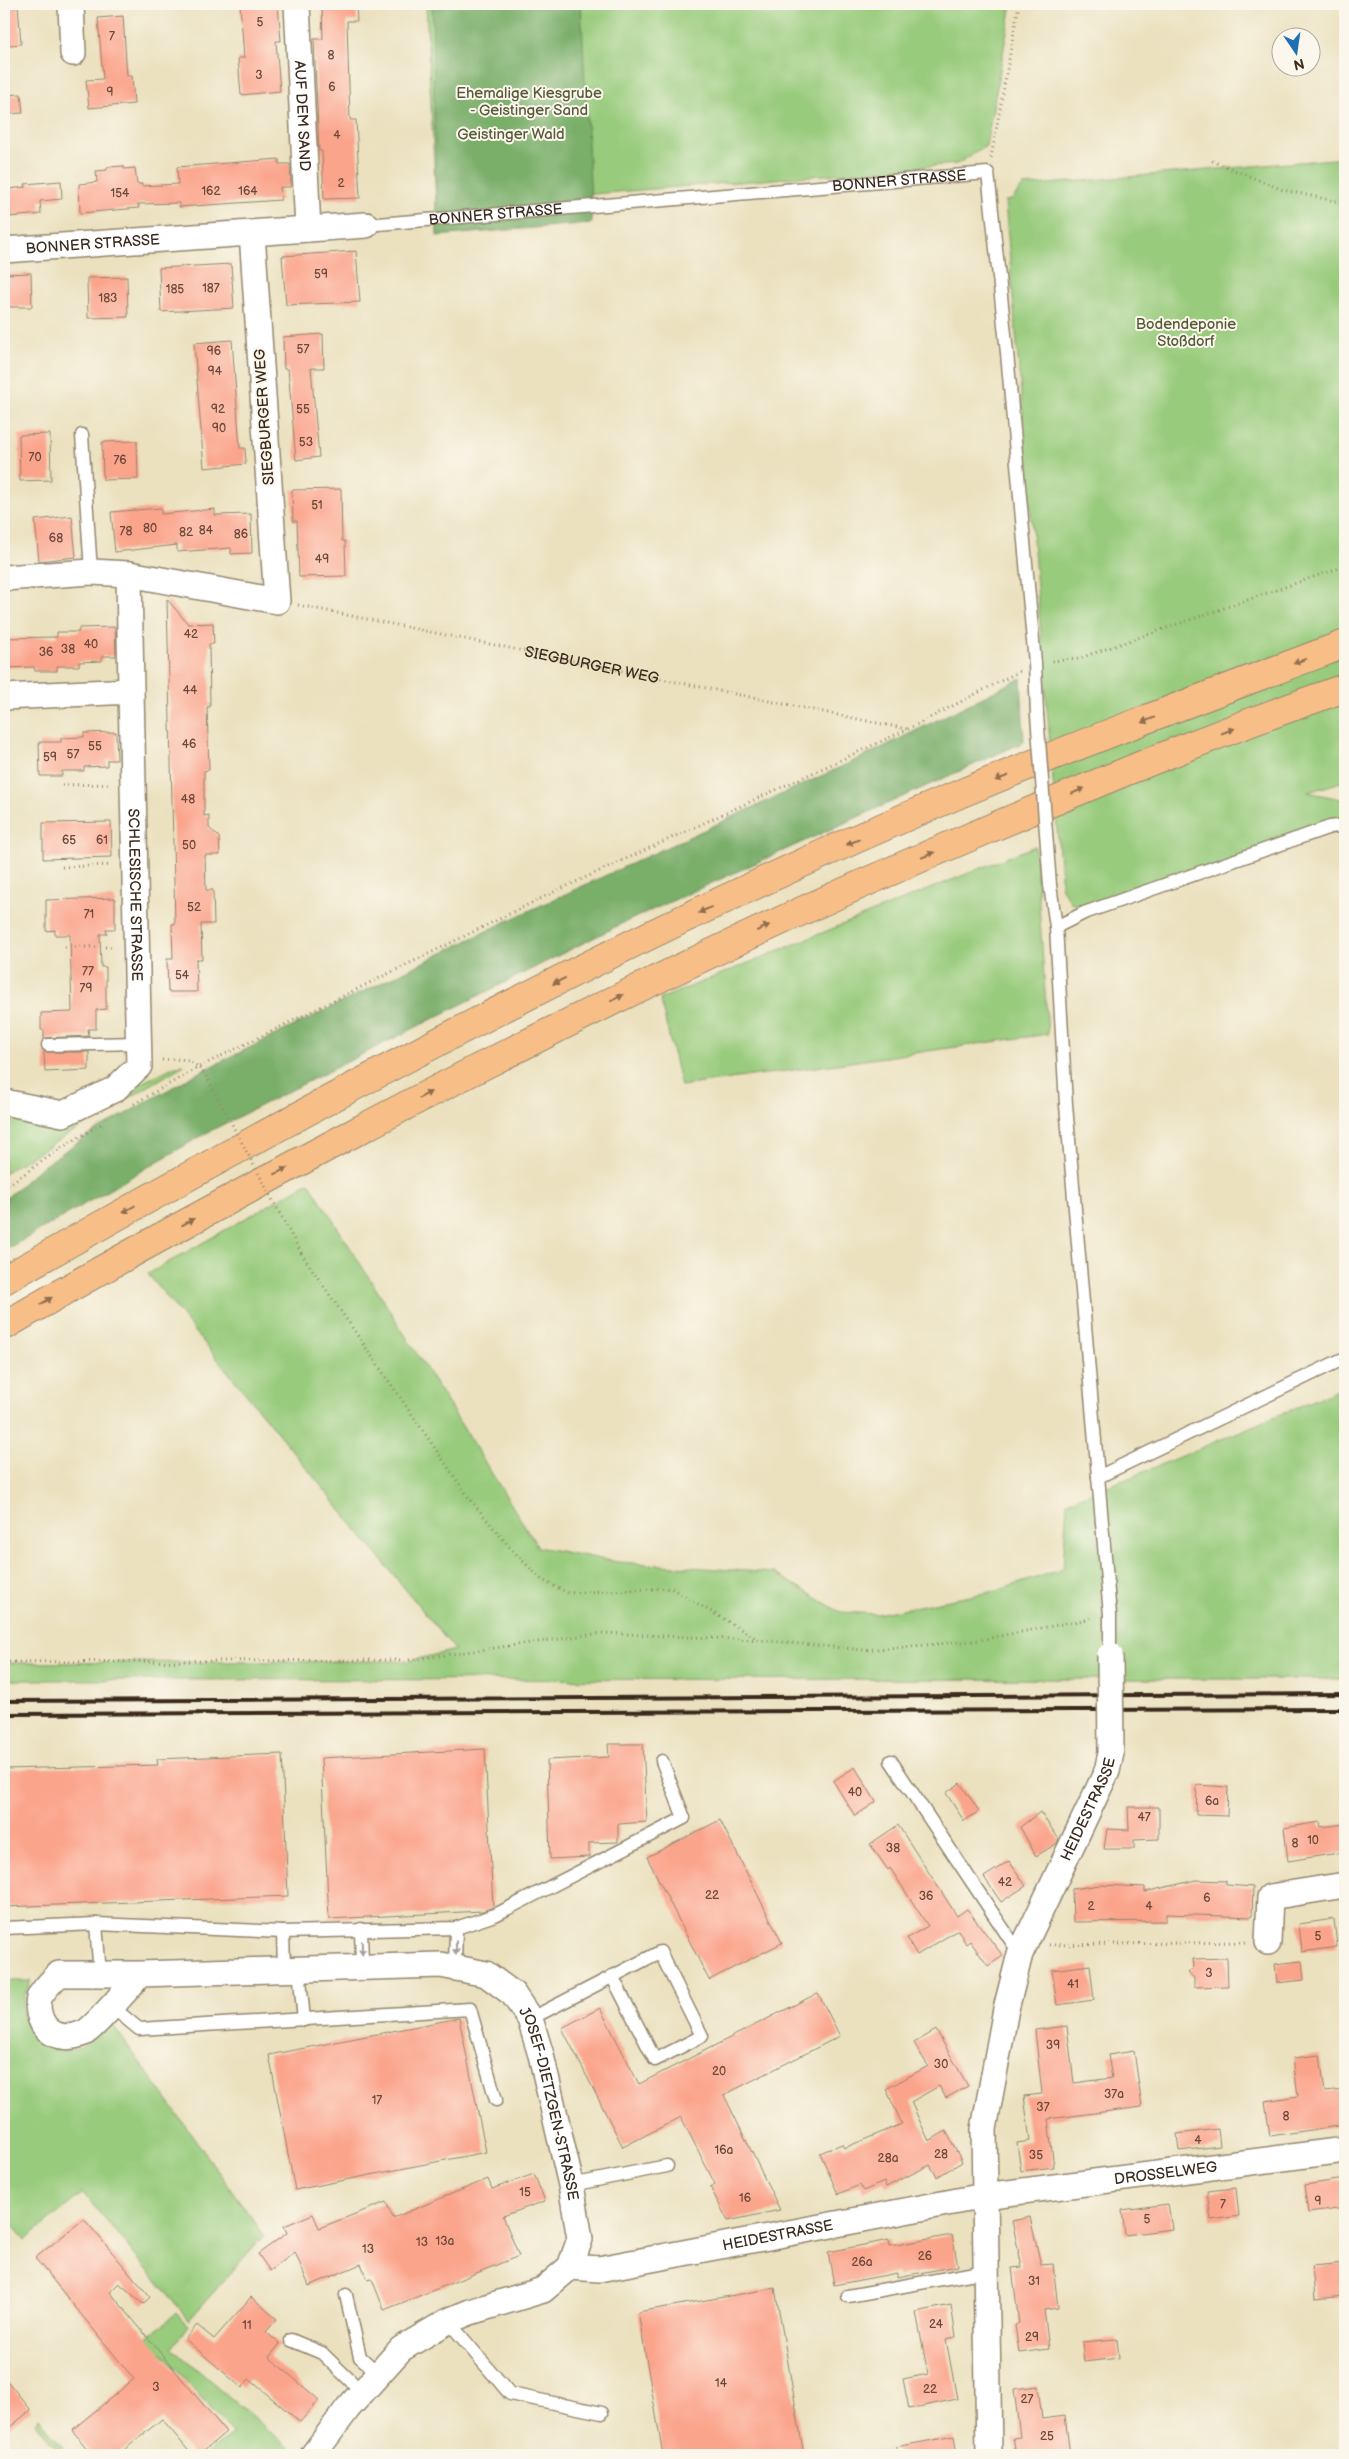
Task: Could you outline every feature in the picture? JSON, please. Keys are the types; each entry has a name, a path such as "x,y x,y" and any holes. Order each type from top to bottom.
{"highway":[{"path":"4,1280 217,1159 445,1038 623,948 962,793 1345,644"},
{"path":"4,1326 238,1194 451,1081 664,975 848,889 1147,762 1345,688"}],"street":[{"path":"71,4 73,53"},
{"name":"AUF DEM SAND","path":"297,4 308,229"},
{"name":"BONNER STRASSE","path":"4,250 366,225"},
{"name":"SIEGBURGER WEG","path":"252,233 277,601"},
{"path":"4,578 91,572 129,574 277,601"},
{"name":"SCHLESISCHE STRASSE","path":"129,574 139,1055"},
{"path":"4,698 131,691"},
{"path":"4,1102 63,1114 121,1099 139,1055"},
{"name":"HEIDESTRASSE","path":"989,2455 984,2129 1006,2009 1020,1954 1107,1771 1111,1753 1110,1655"},
{"path":"1268,1942 1270,1897 1345,1885"},
{"name":"JOSEF-DIETZGEN-STRASSE","path":"140,1974 86,2032 73,2037 59,2037 48,2030 40,2020 39,1999 47,1985 59,1974 140,1974 441,1964 486,1974 512,1994 530,2019 541,2055 571,2185 580,2239 570,2267 543,2290 470,2312 448,2321 401,2349 362,2392 313,2455"},
{"name":"DROSSELWEG","path":"984,2196 1345,2150"},
{"name":"HEIDESTRASSE","path":"570,2267 599,2269 984,2196"}],"lane":[{"name":"BONNER STRASSE","path":"366,225 988,173"},
{"path":"988,173 1007,354 1035,662 1037,715 1050,885 1056,927 1066,1105 1110,1616 1110,1655"},
{"path":"82,436 91,572"},
{"path":"1056,927 1084,912 1330,827 1345,825"},
{"path":"48,1045 139,1055"},
{"path":"1098,1476 1345,1358"},
{"path":"4,1928 96,1924 283,1932 456,1928 495,1915 684,1818 662,1761"},
{"path":"891,1761 1020,1954"},
{"path":"96,1924 100,1974"},
{"path":"455,1967 456,1928"},
{"path":"361,1929 362,1967"},
{"path":"283,1932 304,2020"},
{"path":"530,2019 612,1976 660,1952 702,2036 655,2060 612,1976"},
{"path":"111,2006 139,2029 470,2009 496,2100"},
{"path":"571,2185 667,2166"},
{"path":"848,2296 986,2271"},
{"path":"346,2295 360,2357 379,2374"},
{"path":"448,2321 510,2394 602,2413"},
{"path":"292,2340 322,2353 362,2392"}],"path":[{"path":"988,173 1020,4"},
{"path":"1212,161 1283,190 1345,203"},
{"path":"121,1099 199,1067 554,892 908,729 1035,662 1077,659 1345,566"},
{"name":"SIEGBURGER WEG","path":"277,601 908,729"},
{"path":"62,785 133,784"},
{"path":"62,867 135,864"},
{"path":"65,948 137,947"},
{"path":"139,1055 159,1060 184,1058 199,1067 206,1076 301,1253 469,1498 512,1550 542,1580 568,1593 671,1588 759,1640"},
{"path":"4,1188 64,1146 111,1118"},
{"path":"4,1662 409,1660 602,1633 759,1640 864,1650 974,1641 1110,1616"},
{"path":"1020,1954 1051,1944 1268,1942"}],"green space":[{"name":"Ehemalige Kiesgrube - Geistinger Sand","path":"426,4 1012,4 986,146 957,164 436,207"},
{"name":"Geistinger Wald","path":"432,4 581,4 592,223 437,236"},
{"name":"Bodendeponie Stoßdorf","path":"1345,158 1345,781 1308,792 1345,800 1345,828 1091,905 1072,904 1062,889 1005,201 1012,200 1023,186"},
{"path":"1021,678 1024,742 621,924 208,1132 4,1251 4,1200 40,1168 90,1134 196,1074 509,920 871,753"},
{"path":"1035,846 1048,1034 681,1086 660,999"},
{"path":"184,1065 4,1173 4,1111 59,1124 175,1066"},
{"path":"309,1182 538,1547 618,1562 775,1573 840,1612 877,1614 996,1591 1063,1569 1067,1502 1134,1476 1345,1387 1345,1679 4,1680 4,1663 409,1661 455,1650 148,1274"},
{"path":"4,1981 31,1981 23,2001 23,2014 30,2031 36,2038 52,2048 62,2050 80,2047 110,2021 264,2235 189,2320 83,2193 25,2240 4,2215"},
{"path":"176,2313 188,2325 172,2348 293,2451 290,2455 205,2455 233,2434 163,2354 152,2361 139,2345"},
{"path":"39,2418 69,2455 53,2455 57,2449 35,2422"}],"building":[{"path":"4,4 18,4 21,44 4,46"},
{"path":"240,4 278,4 281,41 276,41 280,91 241,95 238,58 244,58"},
{"path":"322,4 356,4 357,21 347,21 350,120 356,120 360,198 324,199 322,151 319,151 314,39 323,39"},
{"path":"123,16 127,76 132,76 134,104 89,108 86,80 103,79 98,18"},
{"path":"21,94 23,113 4,114 4,95"},
{"path":"279,159 279,164 290,164 291,187 280,187 281,200 179,207 179,203 138,204 139,208 80,213 79,184 97,182 96,171 107,170 107,167 124,166 124,169 135,168 137,184 142,184 142,186 178,184 177,167"},
{"path":"61,181 62,199 40,201 41,214 10,217 8,189 26,187 25,184"},
{"path":"356,251 360,302 286,305 282,256"},
{"path":"231,264 234,308 161,312 159,268"},
{"path":"31,273 32,307 4,307 4,274"},
{"path":"127,277 128,317 88,318 87,278"},
{"path":"323,334 324,368 311,368 319,457 296,460 288,369 284,369 283,337"},
{"path":"232,340 240,448 245,448 246,464 204,468 194,343"},
{"path":"50,434 51,480 20,481 19,435"},
{"path":"137,441 138,479 103,480 102,442"},
{"path":"341,489 342,541 345,541 346,576 299,577 297,521 293,521 292,490"},
{"path":"161,508 161,514 215,509 215,515 251,514 252,553 231,554 231,548 177,552 177,545 115,552 111,512"},
{"path":"72,516 76,557 39,561 35,520"},
{"path":"167,599 188,624 213,623 214,644 209,644 210,707 207,707 209,770 204,771 204,816 209,815 209,828 219,837 220,855 205,855 206,890 213,890 214,924 201,924 202,959 196,959 197,992 168,992 167,959 173,959 172,924 175,924"},
{"path":"115,627 116,656 102,656 102,661 79,662 79,666 57,666 57,671 35,671 34,667 4,668 4,638 57,637 57,632 79,632 79,628"},
{"path":"116,732 117,760 107,760 107,766 84,767 84,771 62,771 62,776 40,776 39,742 61,742 61,738 84,737 84,733"},
{"path":"111,822 112,857 43,859 43,823"},
{"path":"115,898 115,929 106,929 107,934 100,934 101,967 106,967 106,1009 96,1010 96,1029 88,1029 89,1036 44,1038 44,1030 41,1030 41,1013 72,1012 70,935 55,935 55,930 46,931 46,900"},
{"path":"44,1052 89,1052 89,1070 45,1072"},
{"path":"608,1744 643,1744 647,1822 618,1824 618,1842 589,1843 589,1857 550,1859 547,1760 609,1757"},
{"path":"485,1749 493,1907 482,1911 329,1919 321,1758"},
{"path":"282,1754 288,1896 4,1907 4,1769 158,1765 157,1759"},
{"path":"855,1767 876,1802 855,1816 833,1781"},
{"path":"960,1783 979,1811 964,1821 946,1793"},
{"path":"1197,1785 1228,1787 1227,1816 1196,1815"},
{"path":"1128,1807 1159,1807 1159,1839 1134,1840 1134,1849 1104,1849 1107,1829 1129,1830"},
{"path":"1040,1812 1059,1839 1056,1844 1036,1856 1020,1827"},
{"path":"720,1820 782,1943 709,1980 647,1857"},
{"path":"1320,1822 1321,1827 1345,1824 1345,1852 1288,1861 1284,1828"},
{"path":"898,1825 957,1916 967,1909 1003,1956 988,1966 970,1941 966,1944 958,1930 917,1955 907,1938 928,1926 890,1868 888,1870 870,1844"},
{"path":"1009,1861 1026,1886 1001,1902 984,1877"},
{"path":"1196,1880 1226,1881 1226,1885 1253,1887 1252,1917 1166,1914 1166,1921 1073,1922 1072,1889 1100,1885 1145,1887 1145,1892"},
{"path":"1334,1919 1337,1947 1302,1952 1299,1924"},
{"path":"1227,1958 1228,1986 1194,1987 1194,1978 1188,1973 1194,1967 1193,1959"},
{"path":"1302,1961 1304,1980 1277,1983 1275,1964"},
{"path":"1090,1965 1094,2000 1057,2005 1052,1970"},
{"path":"818,1993 840,2036 724,2095 780,2210 728,2221 710,2187 715,2184 681,2117 623,2147 562,2028 600,2008 639,2084"},
{"path":"459,2018 486,2152 295,2190 269,2055"},
{"path":"1067,2026 1074,2083 1112,2078 1108,2055 1134,2051 1142,2107 1048,2119 1054,2167 1021,2171 1017,2143 1030,2141 1024,2096 1042,2094 1035,2030"},
{"path":"936,2030 968,2086 946,2098 939,2086 911,2102 929,2141 946,2131 962,2162 937,2177 930,2165 886,2187 884,2182 863,2191 860,2185 838,2194 820,2153 842,2144 844,2148 902,2124 886,2089 928,2066 914,2043"},
{"path":"1320,2055 1325,2092 1345,2090 1345,2125 1270,2136 1265,2101 1298,2096 1293,2058"},
{"path":"1218,2129 1220,2146 1179,2151 1177,2134"},
{"path":"534,2174 545,2201 503,2216 519,2256 384,2310 372,2279 368,2280 361,2264 309,2286 295,2252 270,2271 258,2254 287,2233 284,2226 313,2214 319,2228 386,2202 393,2218 488,2179 492,2189"},
{"path":"1345,2179 1345,2208 1308,2213 1304,2185"},
{"path":"1236,2188 1239,2216 1211,2220 1207,2191"},
{"path":"1168,2204 1172,2229 1125,2235 1122,2210"},
{"path":"1030,2217 1041,2265 1053,2264 1058,2308 1044,2310 1049,2349 1019,2353 1015,2325 1019,2324 1012,2268 1022,2267 1012,2221"},
{"path":"84,2219 150,2297 143,2304 119,2283 110,2292 226,2432 198,2455 192,2455 162,2419 118,2455 92,2455 72,2430 134,2379 35,2258"},
{"path":"952,2235 958,2266 897,2277 897,2273 834,2285 828,2252 889,2240 890,2246"},
{"path":"1345,2263 1345,2296 1315,2299 1312,2266"},
{"path":"775,2288 804,2455 663,2455 638,2312"},
{"path":"251,2297 277,2319 266,2332 280,2344 269,2357 319,2400 300,2422 249,2379 242,2388 185,2339 197,2325 214,2339"},
{"path":"951,2305 956,2337 946,2339 957,2399 909,2409 903,2379 928,2374 916,2312"},
{"path":"1117,2339 1119,2358 1084,2362 1082,2342"},
{"path":"4,2377 31,2410 4,2432"},
{"path":"1038,2386 1042,2419 1065,2416 1070,2455 1016,2455 1013,2438 1020,2437 1014,2389"},
{"path":"954,2436 957,2455 897,2455 896,2447"}],"railway":[{"path":"4,1701 1345,1694"},
{"path":"4,1714 1345,1709"}]}
